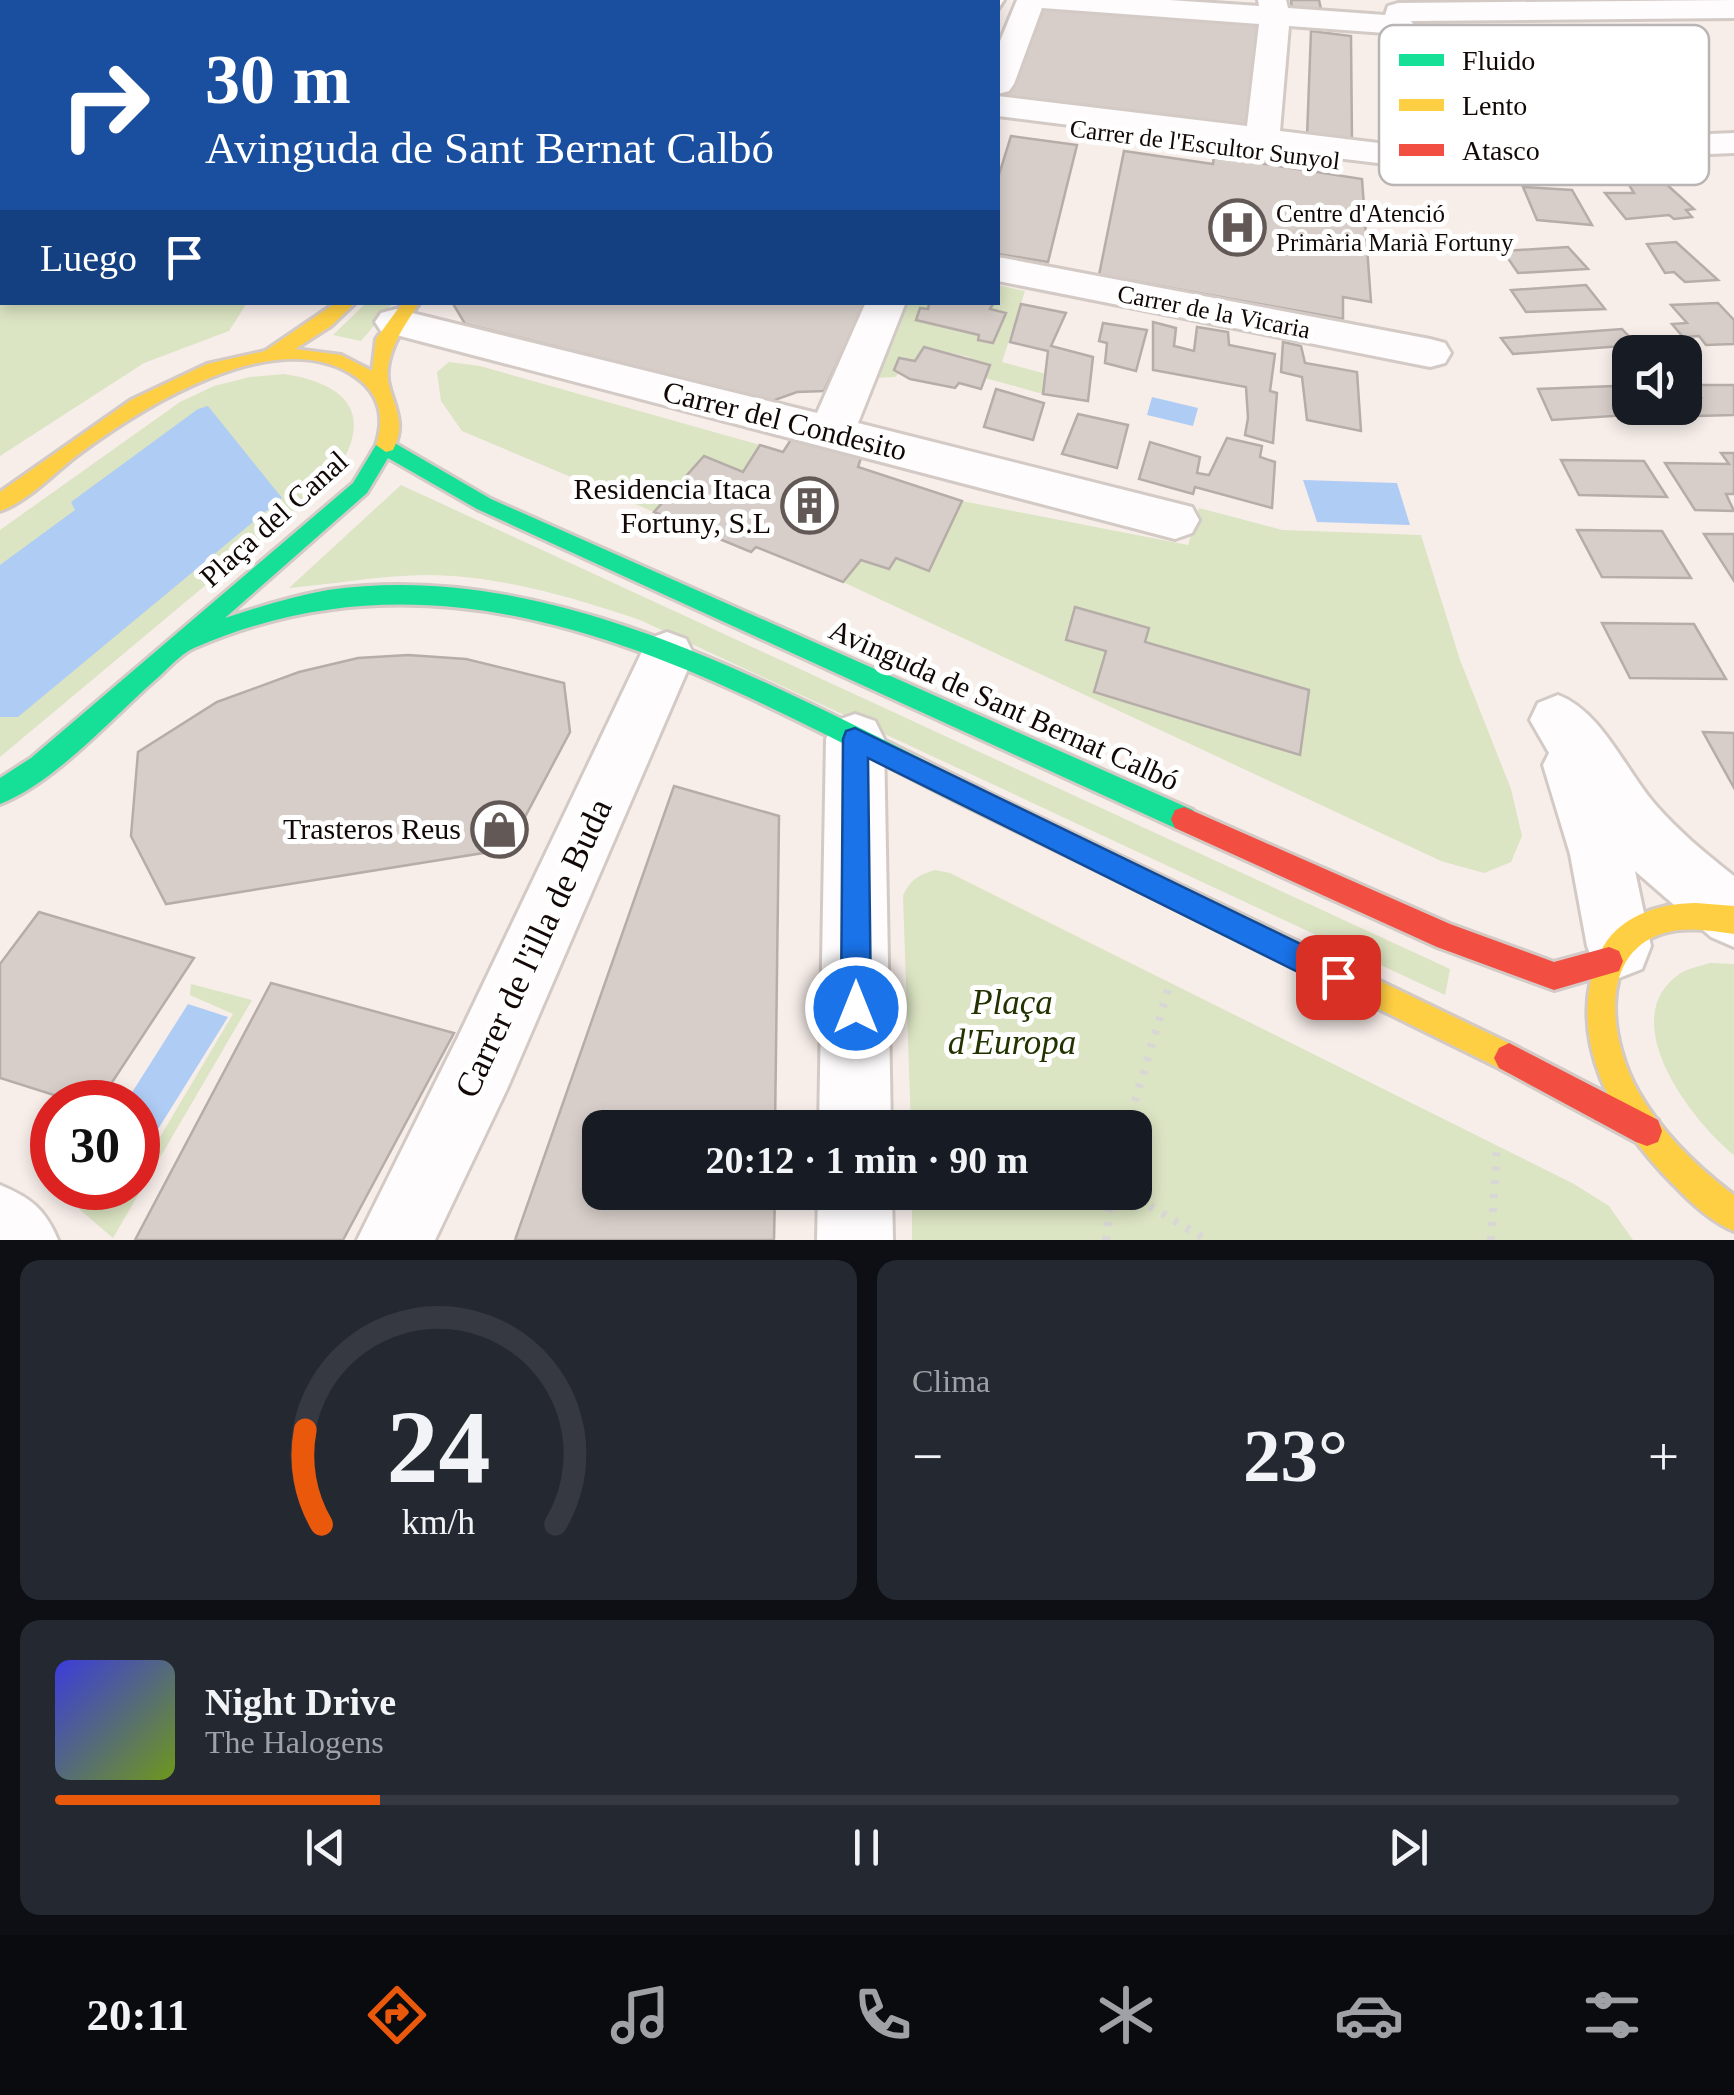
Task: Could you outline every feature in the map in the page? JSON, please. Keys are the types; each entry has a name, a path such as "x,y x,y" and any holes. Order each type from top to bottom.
{"main road":[{"path":"272,354 346,305"},
{"path":"379,387 385,340 404,312"},
{"path":"0,503 160,391 204,370 294,352 334,358 365,372 379,387"},
{"name":"Plaça del Canal","path":"5,792 40,766 360,488 386,448 392,422 386,394 379,387"},
{"name":"Avinguda de Sant Bernat Calbó","path":"386,448 484,504 554,536 1447,936 1554,976 1614,953 1650,923 1692,915 1734,918"},
{"path":"181,643 264,616 345,597 441,594 557,614 668,655 855,739 1522,1064 1647,1131"},
{"path":"1614,953 1600,995 1602,1036 1618,1083 1671,1162 1734,1215"},
{"path":"1671,1162 1689,1206"}],"street":[{"path":"1000,79 1030,0"},
{"path":"1044,0 1273,7 1398,18 1734,9"},
{"path":"1260,144 1273,7"},
{"name":"Carrer de l'Escultor Sunyol","path":"1000,106 1379,160"},
{"name":"Carrer de l'Escultor Sunyol","path":"1000,116 1260,144"},
{"name":"Carrer de la Vicaria","path":"1000,269 1430,353"},
{"path":"831,433 885,305"},
{"name":"Carrer del Condesito","path":"404,312 831,433 1175,520"},
{"name":"Carrer de l'illa de Buda","path":"395,1240 482,1064 668,655"},
{"path":"1614,953 1601,854 1558,720 1631,820 1668,863 1734,918"},
{"path":"855,739 856,1110"},
{"path":"855,1210 855,1240"},
{"path":"0,1222 20,1240"}],"path":[{"path":"1133,1110 1170,983"},
{"path":"1491,1240 1497,1146"},
{"path":"1152,1207 1207,1240"},
{"path":"1106,1240 1109,1210"}],"green space":[{"path":"1000,285 1025,291 1002,362 1046,374 1043,394 985,378 969,357 924,347 915,361 899,358 895,370 900,372 895,377 875,378 901,305 1000,305"},
{"path":"0,305 246,305 229,331 144,363 0,456"},
{"path":"364,305 391,305 361,341 333,335"},
{"path":"449,362 480,366 760,445 743,472 704,456 654,512 462,431 441,401 437,372"},
{"path":"284,374 328,387 350,409 354,424 352,441 330,481 0,757 0,530 180,402 214,386"},
{"path":"401,485 1450,969 1445,995 640,620 536,589 456,576 394,576 289,588"},
{"path":"962,501 1188,545 1199,508 1282,530 1421,535 1460,660 1511,789 1522,836 1511,862 1484,873 1441,861 843,582 861,560 889,569 896,558 929,571"},
{"name":"Plaça d'Europa","path":"935,870 950,873 1574,1184 1609,1206 1633,1240 912,1240 912,1210 1152,1210 1152,1110 910,1110 903,896 915,879"},
{"path":"1710,963 1734,964 1734,1155 1698,1119 1666,1068 1656,1041 1654,1016 1662,992 1681,973"},
{"path":"191,984 252,1000 160,1158 160,1137 233,1014 190,995"},
{"path":"80,1210 129,1210 113,1238"}],"water":[{"path":"1152,397 1198,408 1193,426 1147,415"},
{"path":"208,406 282,498 18,717 0,717 0,565 75,510 71,502 198,409"},
{"path":"1303,480 1397,483 1410,525 1317,522"},
{"path":"188,1004 228,1017 160,1126 160,1080 140,1080"}],"building":[{"path":"1291,0 1319,0 1321,9 1292,9"},
{"path":"1038,3 1265,17 1251,132 1000,101"},
{"path":"1311,31 1351,36 1352,144 1307,137"},
{"path":"1011,136 1077,145 1048,262 1000,254 1000,172"},
{"name":"Centre d'Atenció Primària Marià Fortuny","path":"1124,151 1213,164 1214,156 1362,179 1371,302 1343,297 1343,319 1099,275"},
{"path":"1629,185 1667,185 1694,209 1686,210 1692,217 1626,219 1605,193 1634,193"},
{"path":"1523,187 1572,190 1592,225 1537,220"},
{"path":"1676,242 1718,280 1685,282 1674,272 1665,273 1647,244"},
{"path":"1568,247 1588,269 1518,273 1503,251"},
{"path":"1586,285 1605,309 1526,312 1511,290"},
{"path":"1718,303 1734,320 1734,344 1706,345 1702,335 1681,335 1672,324 1687,323 1671,305"},
{"path":"1021,304 1066,313 1051,346 1093,357 1088,401 1043,394 1048,351 1010,342"},
{"path":"454,305 865,305 824,391 797,392 772,401 465,324"},
{"path":"929,305 992,305 990,309 1006,313 993,343 978,340 979,335 916,320 920,308 928,309"},
{"path":"1153,322 1176,328 1174,346 1194,351 1197,327 1228,332 1229,345 1275,354 1270,391 1277,393 1273,443 1245,435 1246,387 1153,370"},
{"path":"1103,323 1147,330 1136,371 1105,363 1107,343 1099,341"},
{"path":"1622,329 1628,335 1612,335 1612,347 1513,354 1501,338"},
{"path":"1283,342 1301,346 1305,363 1357,372 1361,431 1307,420 1302,377 1281,372"},
{"path":"924,347 990,365 981,389 910,379 894,370 899,358 915,361"},
{"path":"1702,385 1734,385 1734,415 1702,416"},
{"path":"1612,386 1612,416 1552,420 1538,389"},
{"path":"996,389 1044,403 1033,440 984,427"},
{"path":"1078,414 1128,425 1117,468 1062,454"},
{"name":"Residencia Itaca Fortuny, S.L","path":"794,435 862,455 858,467 962,501 929,571 896,558 889,569 861,560 843,582 756,547 751,552 654,512 704,456 743,472 760,445 783,452"},
{"path":"1227,438 1262,446 1260,457 1275,462 1272,508 1195,487 1193,494 1139,479 1150,442 1200,457 1197,473 1209,475"},
{"path":"1721,453 1734,453 1734,494 1726,494 1734,511 1695,510 1665,463 1729,464"},
{"path":"1561,460 1644,461 1667,497 1579,495"},
{"path":"1577,530 1662,531 1691,578 1602,577"},
{"path":"1704,534 1734,534 1734,581"},
{"path":"1075,607 1149,628 1145,642 1309,690 1300,755 1094,692 1106,651 1066,640"},
{"path":"1602,623 1694,624 1726,679 1630,678"},
{"path":"408,655 466,659 564,683 570,732 508,849 166,904 131,836 138,752 217,702 299,672 358,658"},
{"path":"1703,732 1734,733 1734,788"},
{"path":"674,786 779,816 775,1110 582,1110 582,1210 775,1210 774,1240 515,1240"},
{"path":"39,912 194,958 114,1080 30,1080 30,1087 0,1078 0,964"},
{"path":"271,983 454,1033 343,1240 135,1240 151,1210 160,1210 160,1193"}],"traffic: fast":[{"path":"0,792 40,766 360,488 386,445"},
{"path":"386,447 484,504 1184,819"},
{"path":"181,643 264,615 328,599 428,595 534,608 611,632 717,674 975,798"}],"traffic: slow":[{"path":"272,355 345,305"},
{"path":"379,387 385,339 410,305"},
{"path":"0,503 138,405 214,369 254,358 315,356 360,371 376,384 389,408 386,445"},
{"path":"975,798 1509,1058"},
{"path":"1734,920 1677,917 1632,934 1615,952 1605,975 1601,1001 1608,1056 1629,1105 1676,1165 1734,1215"}],"traffic: jam":[{"path":"1184,819 1447,937 1554,976 1609,961"},
{"path":"1509,1058 1647,1131"}],"place":[{"name":"Centre d'Atenció Primària Marià Fortuny","path":"1237,227"},
{"name":"Residencia Itaca Fortuny, S.L","path":"810,506"},
{"name":"Trasteros Reus","path":"500,829"}],"route":[{"path":"856,1008 855,739 1338,977"}]}
